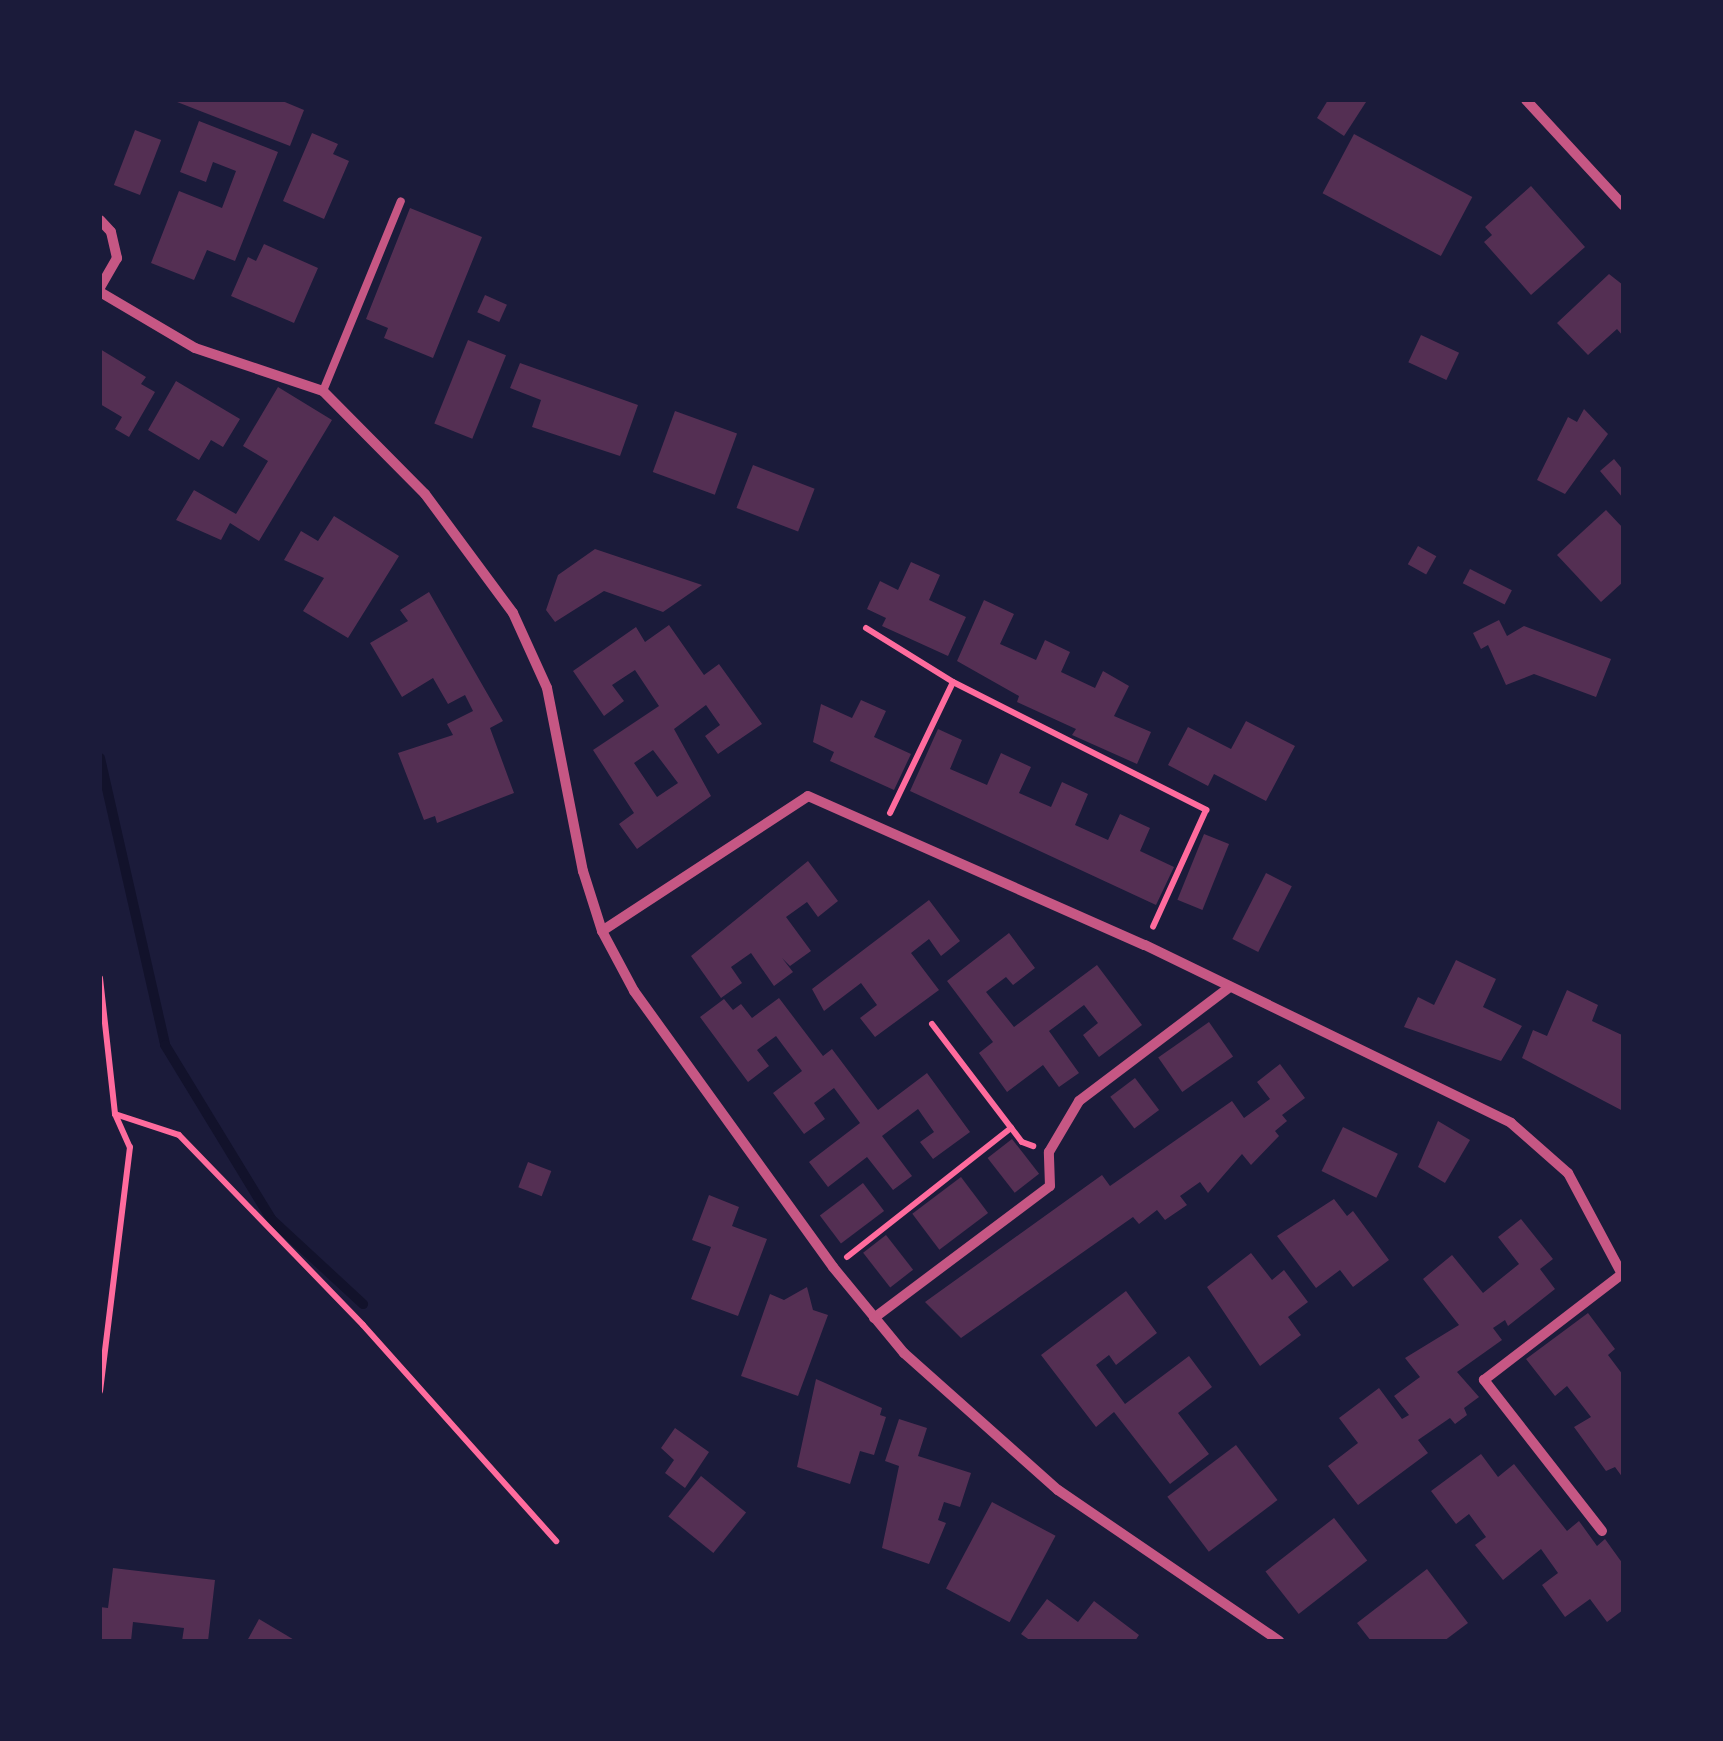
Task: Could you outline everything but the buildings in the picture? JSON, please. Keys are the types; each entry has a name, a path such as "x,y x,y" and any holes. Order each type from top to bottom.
{"street":[{"path":"1526,100 1623,206"},
{"path":"100,220 111,232 117,258 100,290 180,341 322,391 425,494 513,613 547,688 583,872 602,931 634,991 833,1268 874,1318 904,1353 1058,1490 1279,1641"},
{"path":"602,931 808,796 1145,944 1489,1111 1540,1144 1578,1189 1622,1275 1484,1380 1602,1532"},
{"path":"874,1318 1050,1186 1048,1152 1078,1100 1230,987"}],"lane":[{"path":"322,391 401,200"}],"path":[{"path":"866,628 952,682 1206,810 1145,944"},
{"path":"882,828 952,682"},
{"path":"100,978 116,1114 130,1147 100,1391"},
{"path":"932,1024 1022,1142 1048,1152"},
{"path":"116,1114 180,1136 364,1325 556,1542"},
{"path":"833,1268 1011,1128"}],"waterway":[{"path":"100,758 165,1045 272,1220 363,1304"}]}
